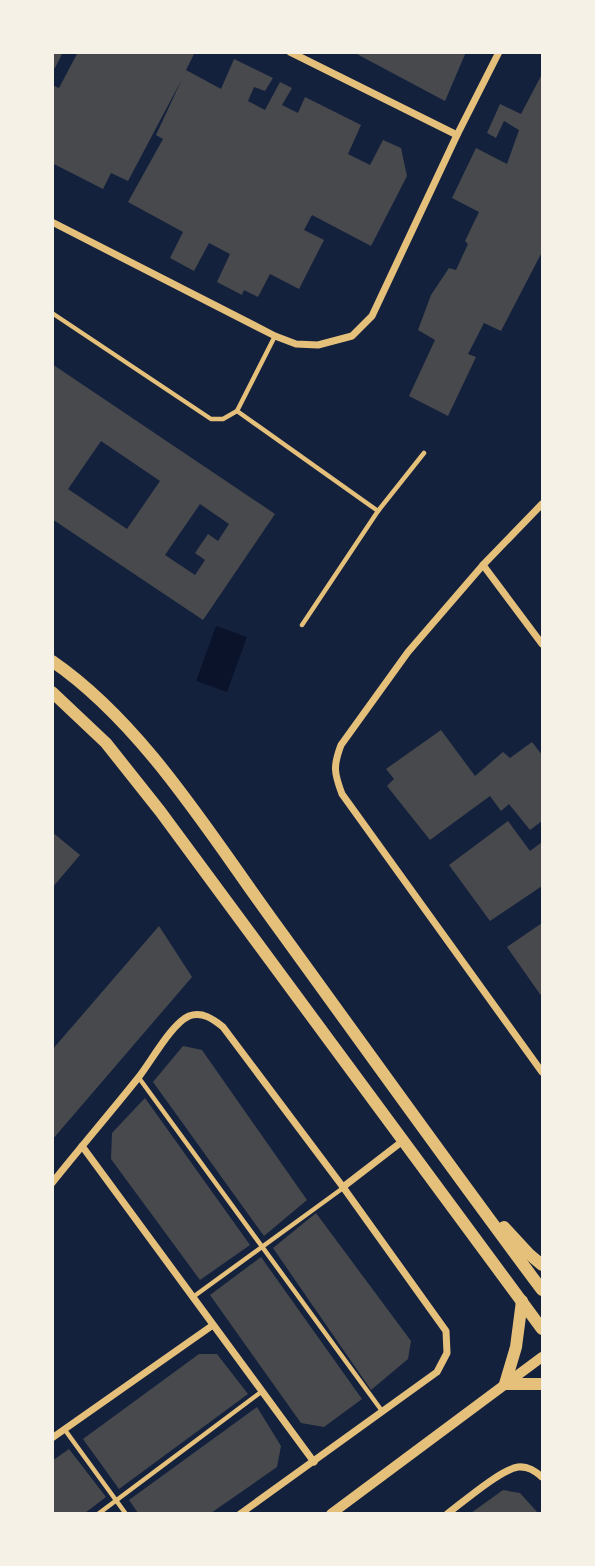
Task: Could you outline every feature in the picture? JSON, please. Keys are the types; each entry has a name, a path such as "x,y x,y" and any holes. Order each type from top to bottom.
{"main road":[{"path":"52,661 124,722 188,803 542,1290"},
{"path":"52,692 106,743 160,811 542,1329"},
{"path":"467,1189 542,1265"},
{"path":"522,1301 516,1347 505,1384 542,1384"}],"street":[{"path":"290,52 457,135"},
{"path":"52,222 275,336 296,344 318,345 352,336 372,316 499,52"},
{"path":"542,504 483,565 408,652 341,745 335,763 335,778 342,794 542,1073"},
{"path":"483,565 542,644"},
{"path":"52,1183 139,1077 178,1024 199,1014 223,1027 343,1187 446,1331 447,1353 437,1373 240,1514"},
{"path":"343,1187 404,1140"},
{"path":"82,1146 314,1462"},
{"path":"52,1438 213,1325"},
{"path":"331,1514 542,1357"},
{"path":"446,1514 506,1471 519,1467 531,1468 542,1477"}],"lane":[{"path":"52,313 211,419 223,419 237,411 275,336"},
{"path":"237,411 378,512"},
{"path":"302,625 378,512 424,453"},
{"path":"139,1077 382,1411"},
{"path":"193,1297 343,1187"},
{"path":"98,1514 262,1391"},
{"path":"65,1430 126,1514"}],"water":[{"path":"216,626 247,637 227,692 196,681"}],"building":[{"path":"52,52 63,52 55,68 52,67"},
{"path":"78,52 195,52 186,70 221,89 234,59 273,78 265,91 254,87 248,101 265,110 280,82 292,88 282,105 298,113 305,97 361,125 348,154 370,165 383,140 401,148 407,176 371,246 312,215 304,230 324,240 299,289 270,274 258,297 244,290 242,295 217,282 230,254 209,243 194,271 170,258 183,232 128,202 163,139 156,135 182,79 128,181 111,173 103,189 52,163 52,85 59,88"},
{"path":"353,52 466,52 445,101"},
{"path":"542,74 542,252 501,331 484,323 468,354 476,357 448,416 409,396 435,340 418,330 431,295 449,268 456,270 468,244 465,241 479,212 452,198 476,148 507,164 519,130 504,121 496,138 487,133 500,104 521,114"},
{"path":"52,364 275,514 203,620 52,519","holes":["101,441 160,481 127,529 68,489","200,504 229,524 218,541 208,534 195,553 205,560 195,575 165,555"]},
{"path":"441,730 475,776 503,752 510,758 532,742 542,755 542,821 530,830 509,804 501,811 490,796 430,840 387,786 394,779 386,769"},
{"path":"508,821 530,851 542,842 542,886 490,921 449,865"},
{"path":"52,832 80,855 52,888"},
{"path":"542,923 542,997 507,947"},
{"path":"159,926 192,977 52,1140 52,1050"},
{"path":"183,1046 202,1050 307,1200 264,1236 153,1082"},
{"path":"145,1098 250,1245 200,1280 111,1159 112,1133"},
{"path":"316,1213 411,1341 408,1359 371,1390 273,1248"},
{"path":"261,1257 362,1399 324,1427 301,1423 210,1295"},
{"path":"199,1354 217,1354 248,1394 119,1489 83,1439"},
{"path":"257,1407 281,1446 277,1467 211,1513 138,1513 129,1500"},
{"path":"69,1449 106,1497 85,1513 52,1513 52,1461"},
{"path":"503,1490 520,1493 538,1513 471,1513"}]}
